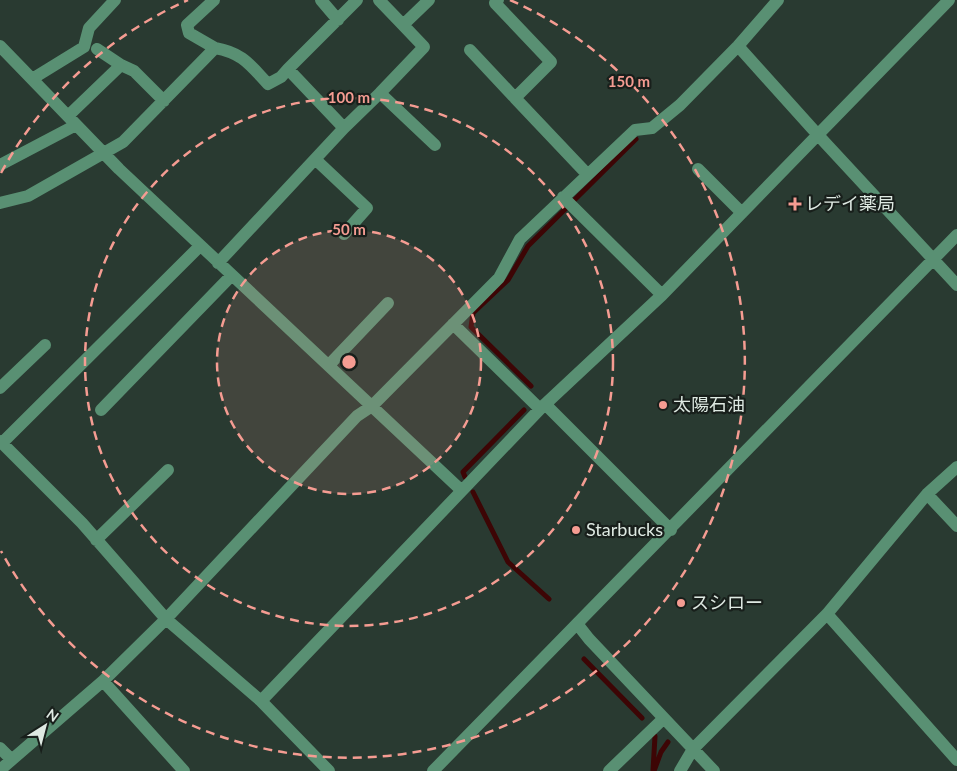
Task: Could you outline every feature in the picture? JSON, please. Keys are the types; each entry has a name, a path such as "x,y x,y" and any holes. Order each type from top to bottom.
{"street":[{"path":"32,79 84,47 89,28 115,0"},
{"path":"214,0 187,25 189,33 215,48 230,51 246,60 268,84 281,77 358,0"},
{"path":"321,0 338,20"},
{"path":"218,263 315,158 424,47 379,0"},
{"path":"404,25 429,0"},
{"path":"498,0 495,3 551,62 514,98"},
{"path":"0,748 6,767 103,681 166,620 356,416 372,406 499,278 520,238 564,199 635,130 652,128 680,105 738,46 778,0"},
{"path":"261,701 543,406 662,295 949,0"},
{"path":"0,46 103,153 231,276 329,364 461,490"},
{"path":"738,46 957,285"},
{"path":"0,202 28,196 123,142 215,48"},
{"path":"97,49 134,71 164,101"},
{"path":"470,50 588,174"},
{"path":"0,165 72,120 121,65"},
{"path":"288,69 344,128"},
{"path":"380,93 435,145"},
{"path":"315,158 367,208 344,234"},
{"path":"698,169 742,213"},
{"path":"564,199 662,295"},
{"path":"433,771 671,530 957,235"},
{"path":"200,246 1,442 96,540 166,620 261,701 329,771"},
{"path":"100,410 231,276"},
{"path":"329,364 388,303"},
{"path":"453,324 543,406 671,530"},
{"path":"0,388 45,345"},
{"path":"680,771 693,749 828,614 927,494 957,466"},
{"path":"96,540 168,470"},
{"path":"927,494 957,526"},
{"path":"828,614 957,760"},
{"path":"578,625 588,639 714,771"},
{"path":"103,681 184,771"},
{"path":"609,771 664,719"}],"waterway":[{"path":"531,386 471,327 473,313 508,280 528,246 636,139"},
{"path":"465,477 463,472 524,410"},
{"path":"473,492 508,562 549,599"},
{"path":"584,659 642,718"},
{"path":"653,771 655,736"},
{"path":"654,771 661,752 668,742"}],"place":[{"name":"レデイ薬局","path":"795,204"},
{"name":"太陽石油","path":"663,405"},
{"name":"Starbucks","path":"576,530"},
{"name":"スシロー","path":"681,603"}]}
